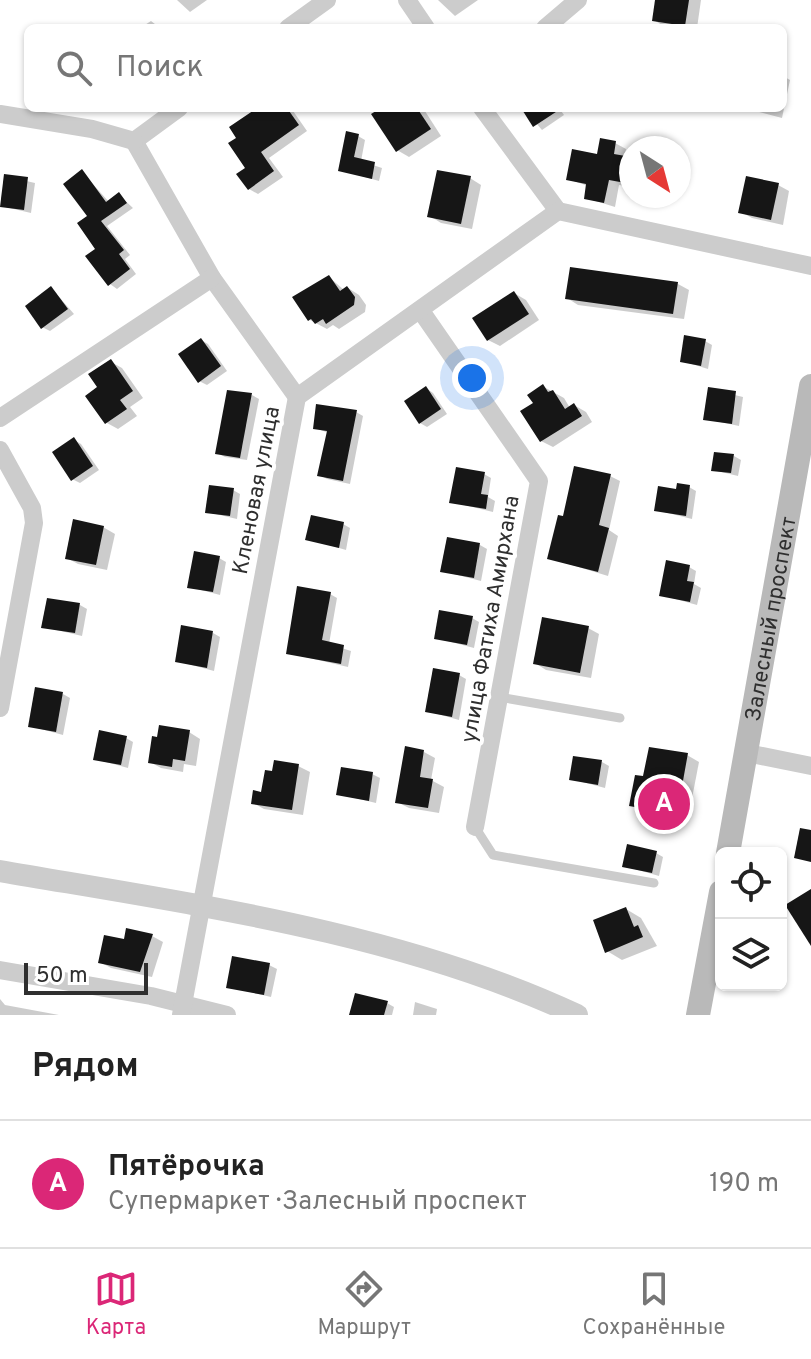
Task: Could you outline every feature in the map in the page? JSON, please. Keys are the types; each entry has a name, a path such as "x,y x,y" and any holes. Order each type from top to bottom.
{"main road":[{"name":"Залесный проспект","path":"729,847 811,386"},
{"path":"698,1015 716,919"}],"street":[{"path":"294,24 327,0"},
{"path":"407,0 423,24"},
{"path":"550,24 578,0"},
{"path":"134,141 174,112"},
{"path":"485,112 558,211 811,266"},
{"path":"0,114 92,129 134,141 212,278 297,397"},
{"name":"Кленовая улица","path":"182,1009 297,397 558,211"},
{"path":"0,418 212,278"},
{"name":"улица Фатиха Амирхана","path":"421,311 539,481 475,827"},
{"path":"0,450 32,508 34,523 0,708"},
{"path":"747,753 811,766"},
{"path":"0,871 200,906 355,940 522,989 577,1015"},
{"path":"0,970 182,1009 227,1015"}],"lane":[{"path":"499,697 620,718"},
{"path":"475,827 493,855 654,883"}],"building":[{"path":"655,0 689,0 685,24 652,21"},
{"path":"251,112 290,112 299,125 261,152 274,171 248,190 236,174 245,168 228,143 236,138 229,127"},
{"path":"420,112 431,129 396,152 371,114"},
{"path":"524,112 556,112 533,127"},
{"path":"346,131 359,134 354,157 375,162 372,179 338,171"},
{"path":"600,138 616,141 614,154 619,155 619,182 609,180 604,203 584,199 586,184 566,180 572,149 597,154"},
{"path":"82,169 106,202 119,192 127,203 101,221 124,250 119,254 130,269 108,286 85,256 95,249 77,223 87,216 63,184"},
{"path":"437,170 471,176 461,224 427,217"},
{"path":"4,174 28,177 24,210 0,207"},
{"path":"746,176 779,183 771,220 738,213"},
{"path":"570,267 678,282 673,314 565,299"},
{"path":"329,275 340,291 347,286 355,297 354,305 326,324 323,319 315,324 311,319 308,321 292,297"},
{"path":"51,286 68,309 41,329 25,306"},
{"path":"514,291 529,314 487,341 472,318"},
{"path":"684,335 706,339 701,366 680,362"},
{"path":"201,338 221,366 198,383 178,354"},
{"path":"111,359 133,391 120,400 127,409 105,424 85,396 97,387 88,374"},
{"path":"543,384 548,392 553,390 565,409 574,403 582,416 540,442 520,411 533,403 527,395"},
{"path":"426,386 441,409 419,424 404,401"},
{"path":"708,387 736,391 732,424 703,420"},
{"path":"227,390 252,393 240,458 215,454"},
{"path":"316,404 357,410 343,481 317,476 327,431 313,429"},
{"path":"74,437 93,466 71,481 52,452"},
{"path":"714,452 734,454 731,473 711,471"},
{"path":"574,466 611,474 599,525 609,528 598,572 547,559 558,515 563,516"},
{"path":"456,467 485,472 481,494 488,495 486,509 449,503"},
{"path":"677,483 690,485 686,516 654,511 658,486 676,489"},
{"path":"209,485 234,488 230,516 205,513"},
{"path":"311,515 344,522 339,548 305,540"},
{"path":"73,519 104,526 96,565 65,559"},
{"path":"447,537 480,543 474,578 440,572"},
{"path":"194,551 220,556 213,592 187,588"},
{"path":"666,560 690,565 687,581 694,582 690,602 659,596"},
{"path":"297,586 331,592 322,640 344,645 341,664 286,654"},
{"path":"47,598 80,603 75,633 41,628"},
{"path":"439,610 473,616 467,645 434,639"},
{"path":"542,617 589,626 580,673 533,664"},
{"path":"181,625 213,631 207,668 175,662"},
{"path":"433,668 460,673 452,717 425,712"},
{"path":"35,687 63,692 56,732 28,727"},
{"path":"159,725 190,730 185,761 173,759 172,767 148,763 152,736 157,737"},
{"path":"99,730 127,736 121,765 93,760"},
{"path":"405,746 424,750 420,777 433,779 428,808 395,803"},
{"path":"649,747 688,753 677,814 629,806 635,775 643,776"},
{"path":"573,756 602,760 598,785 569,780"},
{"path":"274,760 299,764 292,810 251,804 253,790 261,792 265,770 272,771"},
{"path":"341,767 373,772 369,801 336,795"},
{"path":"800,828 811,830 811,862 794,858"},
{"path":"627,844 657,851 652,873 622,867"},
{"path":"811,889 811,946 787,908 787,904"},
{"path":"626,907 634,927 638,925 643,937 605,953 593,920"},
{"path":"126,928 153,934 140,972 98,963 104,935 124,939"},
{"path":"232,956 270,963 264,995 226,988"},
{"path":"355,993 388,1001 384,1015 349,1015"}],"place":[{"name":"Пятёрочка","path":"664,804"}]}
